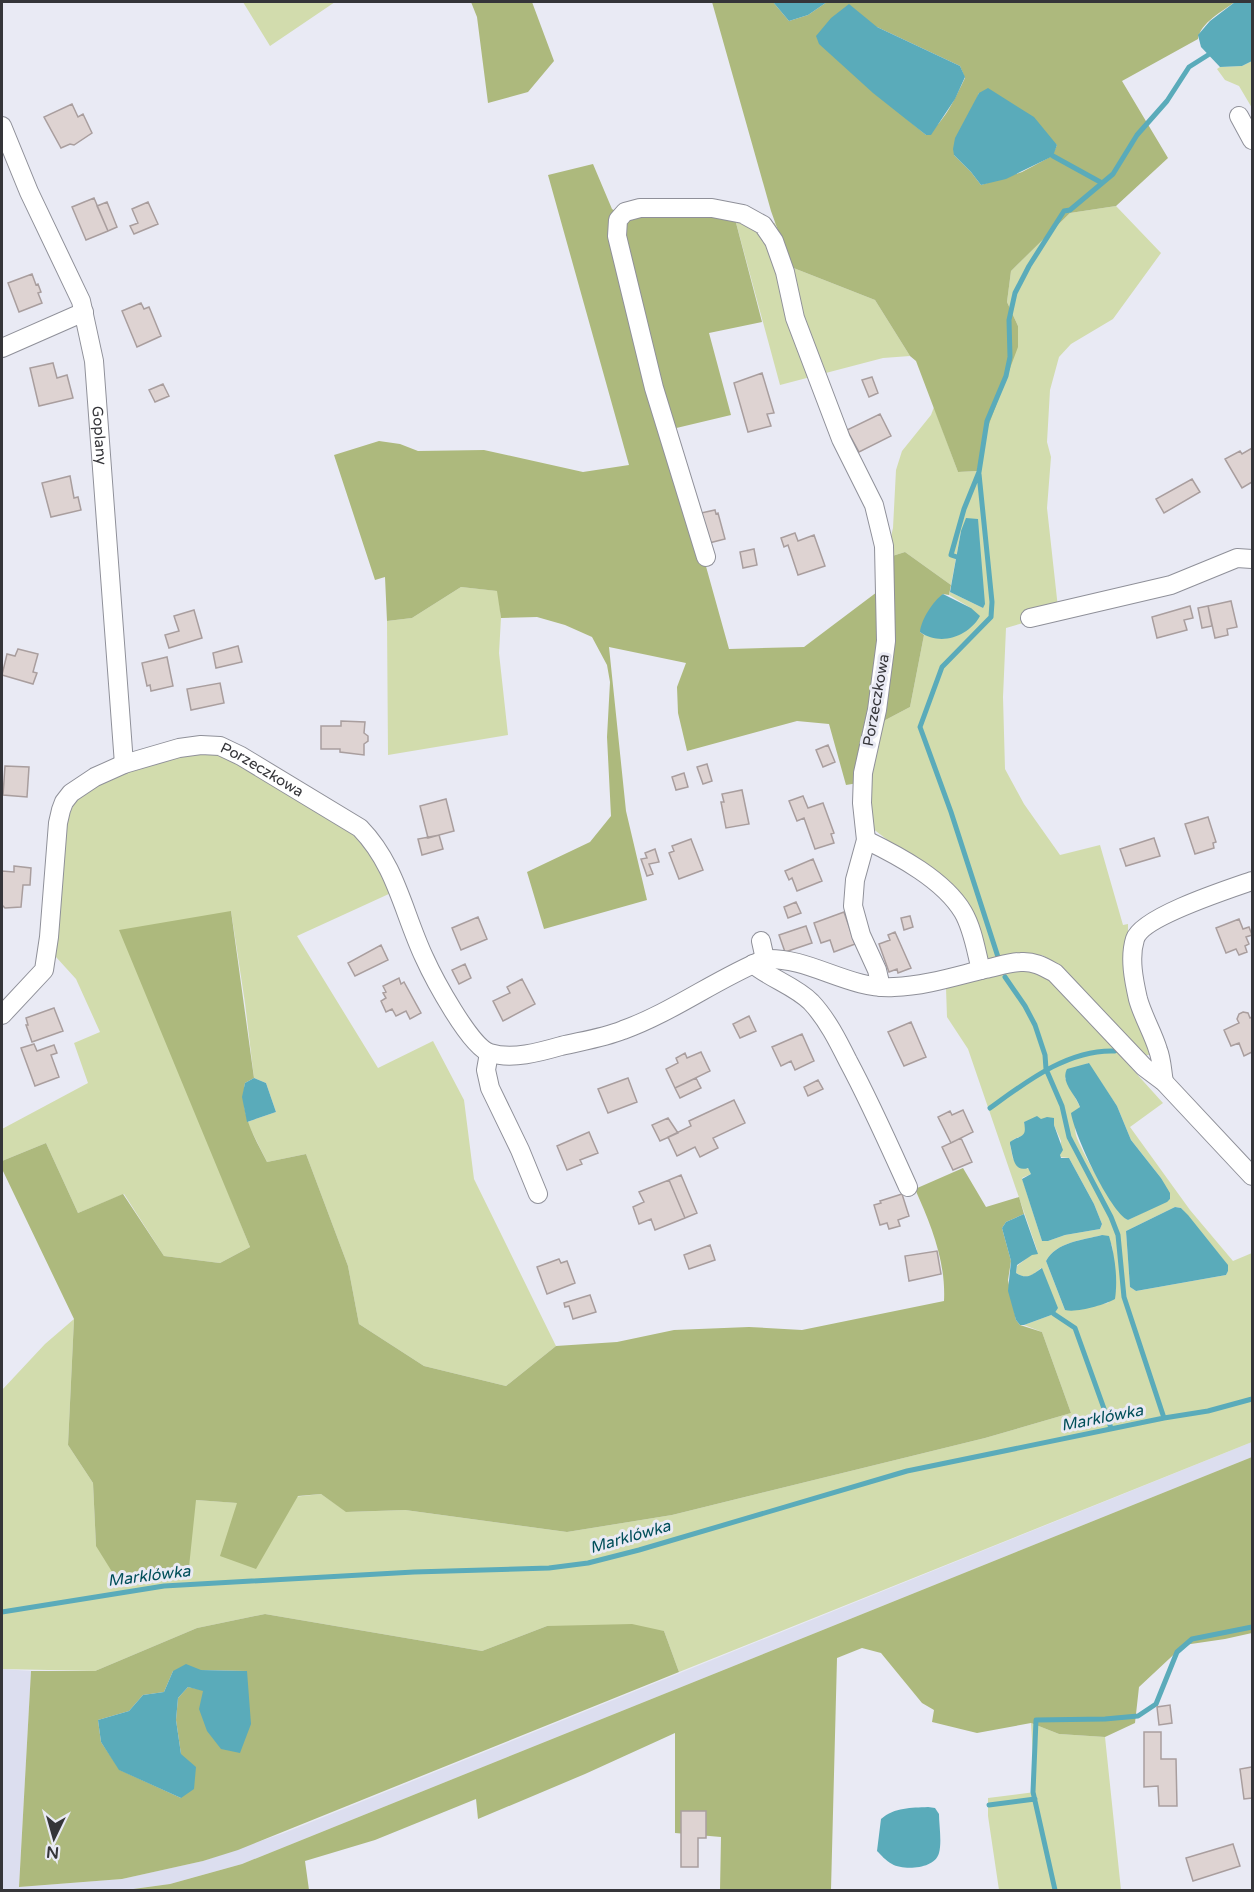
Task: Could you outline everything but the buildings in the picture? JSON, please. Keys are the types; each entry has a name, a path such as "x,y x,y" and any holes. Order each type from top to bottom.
{"street":[{"path":"1239,116 1252,140"},
{"name":"Goplany","path":"2,126 29,192 84,312 94,361 124,764"},
{"name":"Porzeczkowa","path":"706,557 654,388 617,236 618,220 625,212 640,208 712,207 743,214 763,225 774,241 785,272 795,318 833,416 874,505 884,546 886,641 879,700 863,773 862,804 866,840 855,880 853,906 861,935 877,970 881,987"},
{"path":"2,348 84,312"},
{"path":"1030,618 1171,585 1237,558 1252,558"},
{"name":"Porzeczkowa","path":"2,1015 44,970 49,937 58,823 64,802 71,793 95,777 124,764 179,748 201,745 220,746 241,756 360,828 375,843 388,866 424,957 450,1005 476,1045 489,1053"},
{"path":"866,840 930,878 951,895 964,914 973,935 981,970"},
{"path":"1164,1082 1159,1052 1139,1000 1134,976 1132,954 1135,938 1143,927 1159,918 1219,892 1252,881"},
{"path":"761,941 759,962 766,975 800,994 811,1003 834,1035 859,1082 908,1187"},
{"path":"538,1194 490,1088 486,1070 489,1053 523,1054 622,1031 759,962 777,959 794,962 870,987 896,987 923,983 1021,962 1038,964 1055,973 1144,1067 1164,1082 1252,1176"}],"shaded area":[{"path":"1252,1442 1252,1457 242,1864 170,1884 126,1890 2,1890 2,1669 31,1671 19,1887 122,1879 203,1861 284,1833"}],"green space":[{"path":"243,2 335,2 270,46"},
{"path":"471,2 532,2 554,61 528,92 488,103 477,17"},
{"path":"712,2 773,2 789,21 808,15 827,2 1235,2 1208,22 1198,39 1122,81 1168,158 1116,206 1070,213 1011,271 1007,302 1018,326 1018,347 986,432 977,471 958,472 916,361 910,356 875,300 791,267 771,211","holes":["877,27 960,66 965,78 944,117 926,135 908,120","979,93 1057,145 1052,156 1022,172 981,185 954,155"]},
{"path":"1252,61 1252,108 1239,86 1225,80 1217,69 1242,66"},
{"path":"593,164 612,209 628,219 679,213 735,219 762,322 709,333 731,415 668,430 729,649 804,647 877,592 886,558 905,552 951,585 949,595 943,594 920,632 924,635 910,707 874,726 858,783 846,785 829,724 797,721 687,751 678,713 677,687 686,663 609,647 626,811 647,900 544,929 527,872 590,842 611,816 607,737 610,682 607,665 592,637 565,625 537,617 501,618 497,591 461,587 412,618 387,621 385,577 375,580 334,455 379,441 400,444 418,451 484,450 583,472 629,465 548,175"},
{"path":"1116,206 1161,253 1113,319 1071,344 1059,357 1050,390 1047,442 1051,457 1047,508 1058,608 1021,616 1023,623 1006,628 1003,697 1005,769 1024,804 1060,855 1100,845 1123,925 1128,924 1128,938 1152,1054 1144,1056 1060,966 1042,955 1014,955 987,962 961,897 872,828 867,802 874,726 910,707 924,635 944,638 971,608 949,595 950,592 983,608 961,531 951,585 905,552 886,558 893,528 896,470 902,451 931,415 934,407 958,472 977,471 986,432 1018,326 1007,302 1011,271 1070,213"},
{"path":"735,219 775,223 791,267 875,300 910,356 883,358 780,385"},
{"path":"461,587 498,591 501,618 499,653 508,735 388,755 387,621 412,618"},
{"path":"210,752 248,768 338,823 362,842 391,893 297,936 378,1068 433,1041 464,1100 474,1179 556,1346 506,1386 424,1366 359,1324 348,1266 306,1154 267,1162 247,1122 276,1112 266,1083 254,1078 231,911 223,1180 250,1247 220,1263 164,1256 124,1194 78,1213 46,1143 2,1161 2,1129 88,1083 74,1043 100,1032 76,979 56,957 62,850 71,811 78,799 91,788 106,780 174,758"},
{"path":"231,911 254,1078 245,1083 244,1104 249,1124 267,1162 306,1154 348,1266 359,1324 424,1366 506,1386 556,1346 617,1342 674,1330 749,1327 802,1330 944,1301 940,1257 932,1230 915,1189 963,1168 986,1207 1019,1197 1024,1214 1006,1222 1002,1228 1011,1261 1008,1280 1016,1320 1020,1325 1042,1332 1071,1413 985,1438 672,1515 567,1532 405,1510 346,1512 321,1494 298,1496 256,1569 220,1556 237,1503 196,1500 189,1567 114,1575 96,1546 93,1483 68,1445 74,1319 2,1169 2,1161 46,1143 78,1213 123,1194 164,1256 220,1263 250,1247 119,930"},
{"path":"1030,970 1049,977 1163,1103 1130,1127 1190,1210 1233,1261 1252,1253 1252,1442 679,1672 664,1631 547,1626 482,1651 265,1614 197,1628 95,1671 2,1669 2,1390 45,1344 74,1319 68,1445 93,1483 96,1546 196,1500 238,1503 321,1494 347,1512 405,1510 567,1532 672,1515 985,1438 1071,1413 1042,1332 1024,1325 1054,1314 1041,1268 1029,1276 1016,1273 1017,1266 1037,1250 968,1049 947,1017 946,988 1011,972","holes":["1088,1063 1117,1106 1131,1140 1161,1178 1170,1199 1128,1220 1116,1207 1091,1167 1076,1135 1076,1111 1080,1107 1065,1078","1041,1119 1054,1125 1061,1141 1060,1157 1069,1158 1094,1204 1102,1224 1100,1229 1042,1241 1022,1178 1031,1174 1030,1170 1013,1159 1010,1144 1014,1139 1024,1135 1026,1131 1024,1122","1175,1207 1181,1208 1222,1258 1227,1266 1227,1273 1136,1291 1130,1287 1126,1231","1102,1235 1112,1245 1116,1290 1108,1303 1065,1310 1046,1261 1056,1250 1079,1240"]},
{"path":"1252,1457 1252,1633 1184,1645 1139,1687 1135,1723 1105,1737 1059,1734 1031,1723 977,1733 932,1722 934,1710 922,1703 881,1653 862,1648 837,1658 831,1890 720,1890 721,1837 675,1833 675,1733 478,1819 476,1799 375,1840 305,1861 309,1890 126,1890 170,1884 242,1864"},
{"path":"265,1614 482,1651 547,1626 632,1624 664,1631 679,1672 238,1850 203,1861 122,1879 19,1887 31,1671 95,1671 197,1628","holes":["173,1671 247,1671 203,1690 188,1687 178,1698 176,1720 181,1754 181,1798 120,1770 101,1742 98,1720 129,1711 143,1695 164,1692"]},
{"path":"1031,1723 1059,1734 1105,1737 1121,1890 999,1890 988,1816 988,1798 1035,1792"}],"water":[{"path":"773,2 827,2 808,15 789,21"},
{"path":"1235,2 1252,2 1252,61 1242,66 1220,67 1201,47 1198,35 1210,21"},
{"path":"849,4 877,27 960,66 965,77 955,99 931,135 926,135 873,93 819,44 816,36 831,18"},
{"path":"988,88 1034,117 1057,145 1053,156 1006,179 981,185 954,155 953,149 955,138 979,93"},
{"path":"966,518 978,519 985,604 983,608 950,592 961,531"},
{"path":"943,594 971,608 980,616 962,634 937,639 920,632 928,611"},
{"path":"1089,1063 1117,1106 1131,1140 1170,1193 1170,1199 1167,1202 1128,1220 1112,1203 1103,1188 1079,1137 1071,1113 1080,1107 1067,1084 1065,1074 1067,1069"},
{"path":"254,1078 266,1083 276,1112 247,1122 242,1097 245,1083"},
{"path":"1037,1116 1041,1119 1054,1118 1054,1125 1063,1150 1061,1158 1069,1158 1094,1204 1102,1224 1100,1229 1042,1241 1022,1179 1031,1174 1028,1168 1023,1169 1017,1166 1010,1144 1024,1133 1024,1122"},
{"path":"1175,1207 1181,1208 1188,1215 1228,1265 1228,1271 1226,1275 1136,1291 1130,1287 1126,1231"},
{"path":"1024,1214 1038,1254 1032,1255 1017,1265 1016,1273 1032,1275 1042,1268 1058,1308 1054,1314 1020,1325 1016,1320 1008,1291 1011,1261 1002,1228 1006,1222"},
{"path":"1102,1235 1109,1236 1113,1251 1116,1275 1115,1299 1090,1308 1065,1310 1046,1261 1050,1255 1063,1246"},
{"path":"186,1664 201,1670 247,1671 251,1724 240,1753 221,1749 207,1731 199,1709 203,1691 188,1687 178,1698 176,1720 181,1754 196,1767 194,1789 181,1798 119,1770 101,1742 98,1720 129,1711 143,1695 164,1692 173,1671"},
{"path":"935,1808 939,1814 940,1844 936,1858 926,1865 911,1868 892,1864 877,1851 881,1819 898,1810"}],"waterway":[{"path":"957,557 951,555 964,509 979,472 987,421 1006,376 1010,357 1009,320 1015,293 1029,266 1064,211 1070,210 1113,174 1137,135 1167,101 1189,67 1208,55"},
{"path":"1053,156 1102,183"},
{"path":"979,474 992,602 991,617 942,667 920,727 951,812 998,957"},
{"path":"1005,977 1035,1025 1045,1055 1046,1069 1062,1106 1069,1137 1118,1235 1124,1297 1164,1418"},
{"path":"990,1108 1033,1078 1064,1061 1081,1055 1115,1051"},
{"path":"1054,1314 1075,1328 1111,1428"},
{"name":"Marklówka","path":"2,1612 164,1586 414,1572 549,1568 588,1563 907,1471 1208,1411 1252,1399"},
{"path":"1055,1890 1033,1792 1036,1720 1138,1716 1156,1704 1177,1652 1192,1639 1252,1627"},
{"path":"989,1805 1035,1799"}]}
